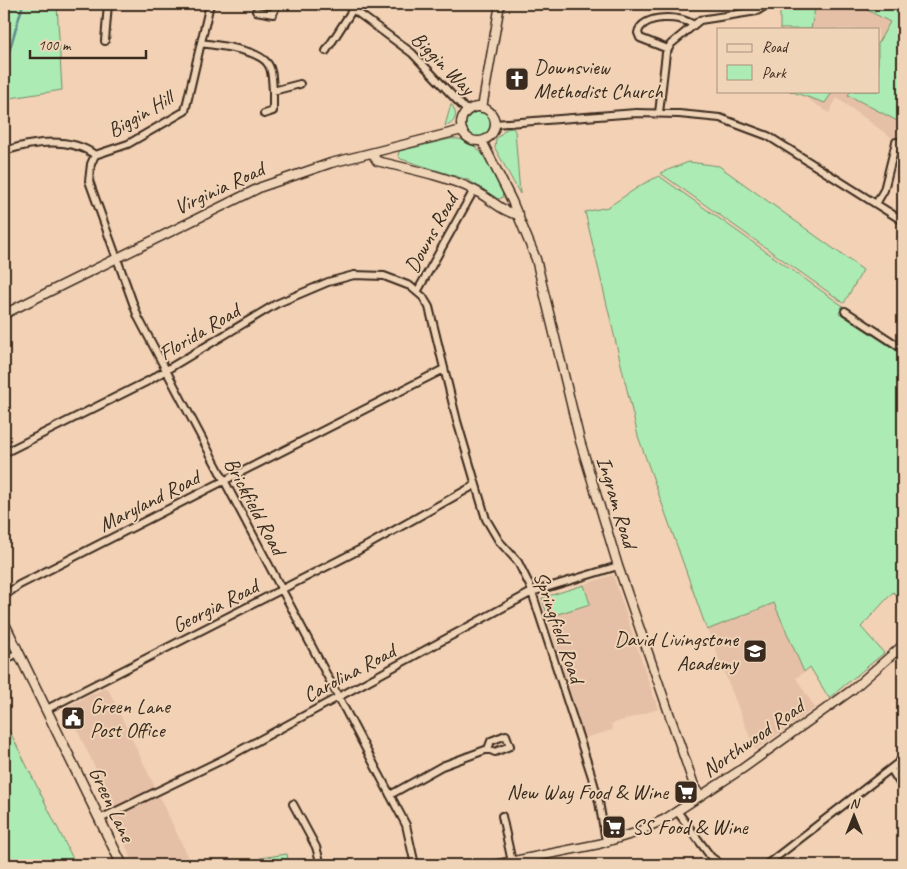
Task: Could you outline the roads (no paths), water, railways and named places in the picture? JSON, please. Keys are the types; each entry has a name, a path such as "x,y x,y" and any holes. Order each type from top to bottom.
{"main road":[{"name":"Green Lane","path":"4,623 122,865"}],"street":[{"path":"106,41 108,4"},
{"name":"Biggin Hill","path":"95,155 128,144 185,111 210,4"},
{"path":"256,11 273,14 277,4"},
{"name":"Biggin Way","path":"346,4 412,53 468,111"},
{"path":"482,108 500,4"},
{"path":"659,113 668,49 693,25 708,17 757,11 768,4"},
{"path":"326,51 353,9"},
{"path":"668,49 640,38 638,33 640,26 646,22 670,19 686,20 693,25"},
{"path":"201,43 248,52 262,58 270,68 273,91 273,111 264,114"},
{"path":"273,91 300,84"},
{"path":"474,108 482,108 491,114 495,124 492,133 482,140 469,139 462,130 462,121 468,111 474,108"},
{"path":"495,124 600,114 659,113 708,116 747,127 776,141 903,221"},
{"name":"Virginia Road","path":"4,314 261,186 318,166 462,130"},
{"name":"Ingram Road","path":"482,140 519,215 538,268 580,441 618,566 687,766 699,794"},
{"path":"876,204 884,190 896,142"},
{"path":"4,150 29,144 63,143 83,147 95,155"},
{"path":"372,153 377,161 426,173 474,190 508,213 519,215"},
{"name":"Brickfield Road","path":"95,155 91,164 89,181 138,317 409,832 416,865"},
{"name":"Downs Road","path":"417,292 474,190"},
{"name":"Florida Road","path":"4,453 166,371 269,308 328,282 354,275 377,275 402,282 417,292"},
{"name":"Springfield Road","path":"417,292 429,306 475,485 489,526 518,562 532,592 592,777 606,841"},
{"path":"845,311 903,349"},
{"name":"Maryland Road","path":"4,596 19,586 444,368"},
{"name":"Georgia Road","path":"47,709 403,527 475,485"},
{"name":"Carolina Road","path":"100,819 177,783 532,592 618,566"},
{"name":"Northwood Road","path":"494,865 635,833 677,811 699,794 742,769 852,690 903,645"},
{"path":"4,661 19,652"},
{"path":"390,795 442,766 488,749"},
{"path":"766,865 903,759"},
{"path":"891,769 903,788"},
{"path":"293,804 316,846 321,865"},
{"path":"677,811 711,857 722,865"},
{"path":"502,816 512,862"}],"waterway":[{"path":"6,75 6,62 23,4"}],"place":[{"name":"Downsview Methodist Church","path":"517,79"},
{"name":"David Livingstone Academy","path":"755,651"},
{"name":"Green Lane Post Office","path":"73,718"},
{"name":"New Way Food & Wine","path":"686,792"},
{"name":"SS Food & Wine","path":"614,827"}]}
